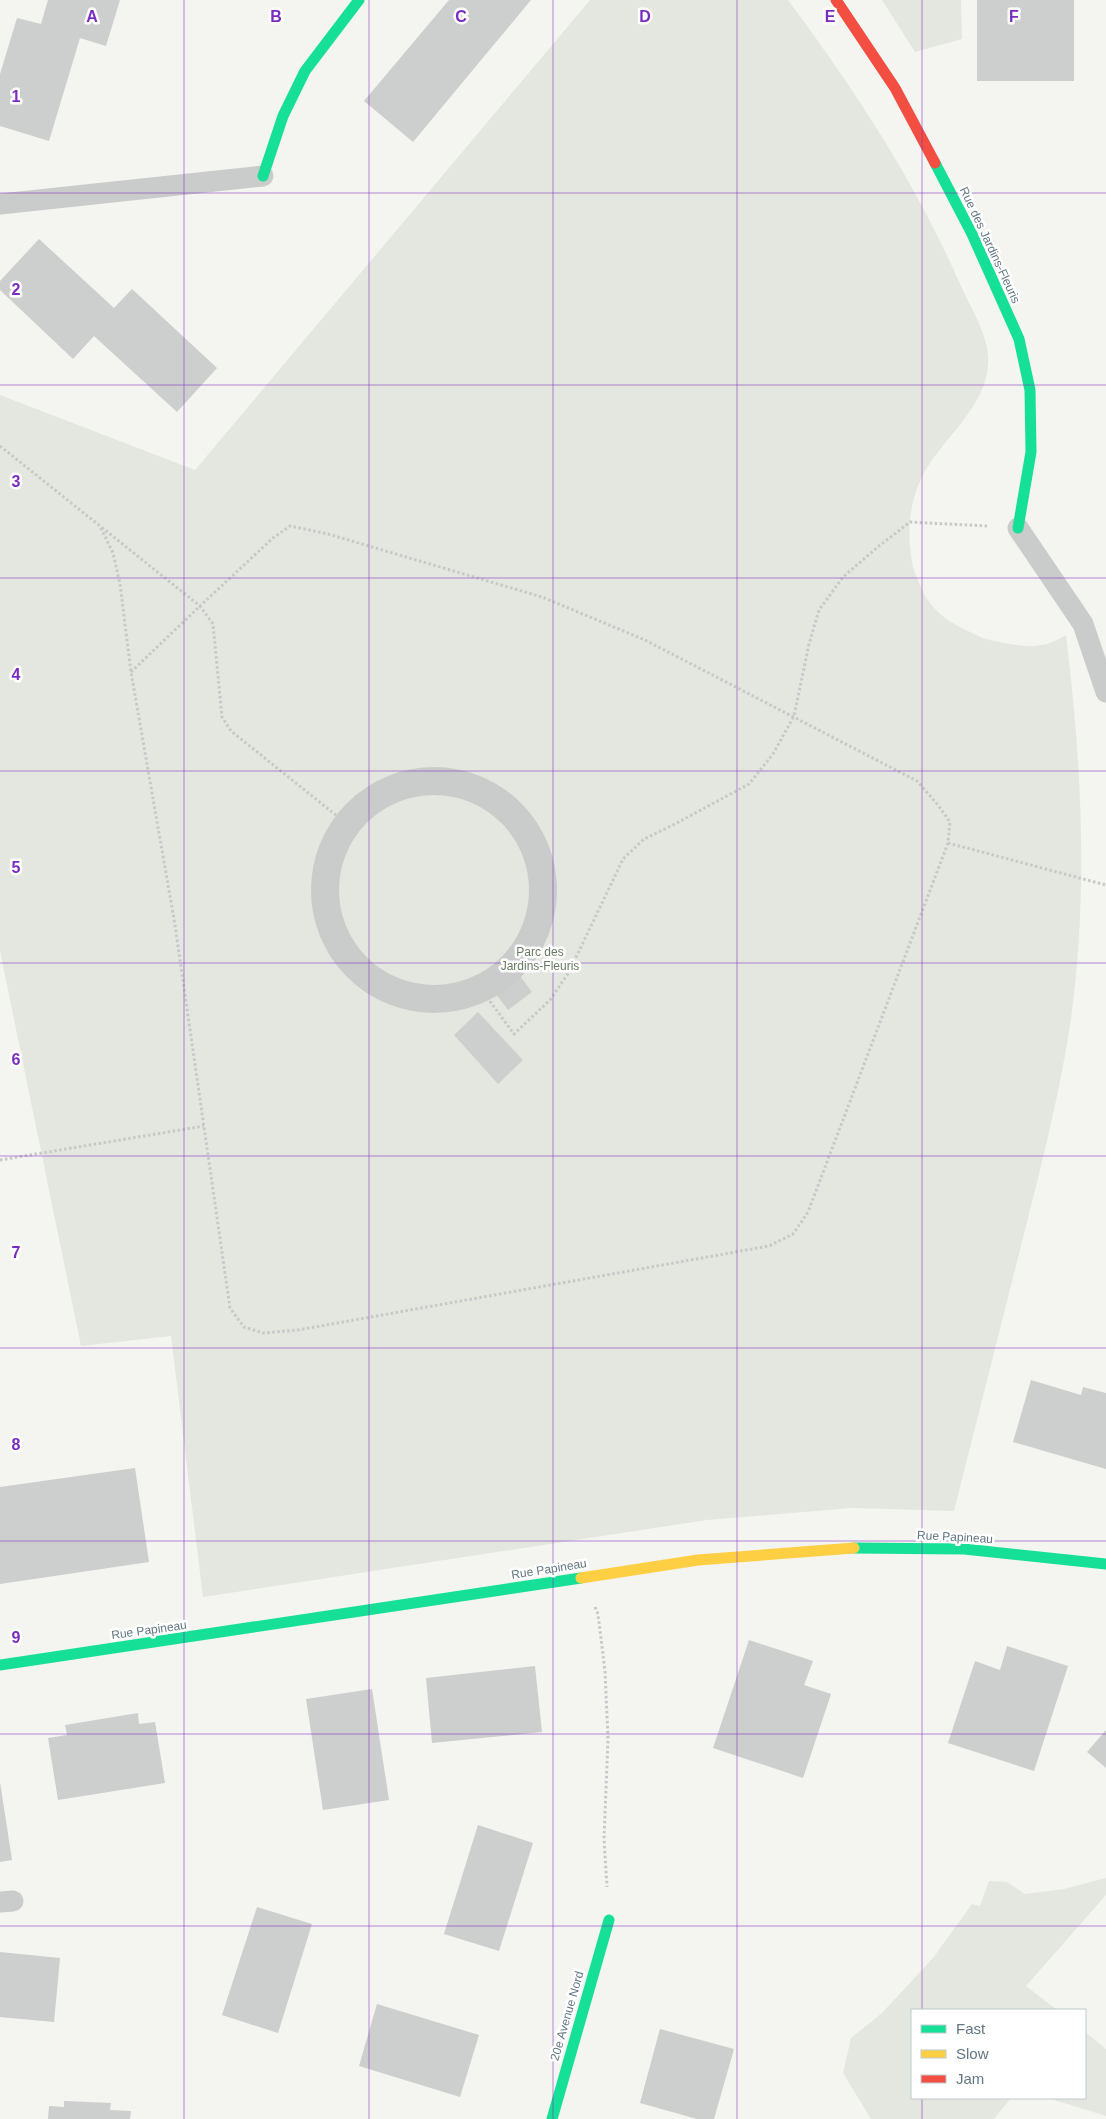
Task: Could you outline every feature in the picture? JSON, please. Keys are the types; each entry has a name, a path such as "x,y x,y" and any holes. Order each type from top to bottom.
{"street":[{"path":"263,176 282,116 305,71 359,0"},
{"name":"Rue des Jardins-Fleuris","path":"836,0 895,88 972,234 1018,339 1030,390 1031,452 1018,528"},
{"path":"427,781 450,782 473,788 494,798 512,813 526,831 543,874 544,898 540,921 531,943 518,962 501,978 481,990 432,1000 410,997 389,990 370,979 354,965 341,947 331,928 326,906 325,884 328,863 336,842 347,824 363,807 382,794 404,785 427,781"},
{"name":"Rue Papineau","path":"0,1665 698,1560 815,1549 944,1548 1106,1564"},
{"name":"20e Avenue Nord","path":"552,2119 609,1920"}],"lane":[{"path":"0,204 263,176"},
{"path":"1018,528 1083,624 1106,692"}],"path":[{"path":"0,446 200,606 213,624 222,717 231,731 347,824"},
{"path":"481,990 514,1034 550,1000 569,972 623,859 644,839 749,784 773,754 794,716 809,644 820,610 843,577 879,546 910,522 1018,528"},
{"path":"100,526 113,553 120,584 131,672 175,925 230,1308 244,1327 263,1333 298,1330 769,1246 793,1234 808,1212 948,843 950,822 938,805 916,781 645,640 542,597 328,534 290,526 274,538 131,672"},
{"path":"948,843 1106,885"},
{"path":"0,1160 204,1126"},
{"path":"584,1578 598,1614 606,1671 608,1739 604,1839 609,1920"}],"green space":[{"name":"Parc des Jardins-Fleuris","path":"590,0 788,0 837,68 883,138 943,248 983,333 987,348 988,367 984,385 976,402 930,463 921,479 910,519 910,551 913,568 924,594 940,614 954,624 985,639 1020,646 1047,644 1066,635 1072,685 1079,784 1081,883 1079,933 1069,1032 1059,1087 1040,1169 954,1511 852,1508 707,1520 203,1597 171,1336 81,1346 0,951 0,395 195,470"},
{"path":"882,0 961,0 962,39 915,52"},
{"path":"1106,1878 1106,1895 1026,1986 1056,2009 911,2009 911,2099 1010,2099 994,2119 871,2119 843,2073 851,2038 882,2013 933,1958 972,1904 980,1906 989,1881 1007,1882 1025,1894 1064,1889"},
{"path":"1086,2033 1106,2049 1106,2116 1051,2099 1086,2099"}],"building":[{"path":"48,0 120,0 106,46 80,38 49,141 0,126 0,74 17,18 41,24"},
{"path":"449,0 531,0 413,142 364,101"},
{"path":"977,0 1074,0 1074,81 977,81"},
{"path":"39,239 114,308 132,289 217,368 177,412 94,336 73,359 0,290 0,281"},
{"path":"517,972 532,992 508,1010 493,990"},
{"path":"478,1012 523,1060 498,1084 454,1035"},
{"path":"1031,1380 1081,1395 1083,1387 1106,1393 1106,1469 1013,1442"},
{"path":"135,1468 149,1562 0,1584 0,1487"},
{"path":"749,1640 813,1661 804,1685 831,1694 803,1778 713,1748"},
{"path":"1007,1646 1068,1666 1034,1771 948,1743 975,1661 1000,1670"},
{"path":"535,1666 542,1732 432,1743 426,1678"},
{"path":"372,1689 389,1800 323,1810 306,1699"},
{"path":"138,1713 139,1724 155,1722 165,1783 58,1800 48,1738 67,1735 65,1725"},
{"path":"1106,1730 1106,1768 1087,1752"},
{"path":"0,1782 12,1860 0,1862"},
{"path":"478,1825 533,1843 499,1951 444,1934"},
{"path":"257,1907 312,1924 278,2033 222,2015"},
{"path":"0,1952 60,1958 54,2022 0,2017"},
{"path":"377,2004 479,2035 460,2097 359,2066"},
{"path":"660,2029 734,2049 714,2119 697,2119 640,2103"},
{"path":"64,2101 111,2103 110,2110 131,2111 130,2119 48,2119 49,2106 64,2107"}],"traffic: fast":[{"path":"263,176 283,116 305,71 359,0"},
{"path":"935,163 972,234 1019,339 1030,390 1031,452 1018,528"},
{"path":"854,1548 964,1549 1106,1564"},
{"path":"0,1665 581,1578"},
{"path":"552,2119 609,1920"}],"traffic: slow":[{"path":"581,1578 698,1560 854,1548"}],"traffic: jam":[{"path":"836,0 895,88 935,163"}]}
